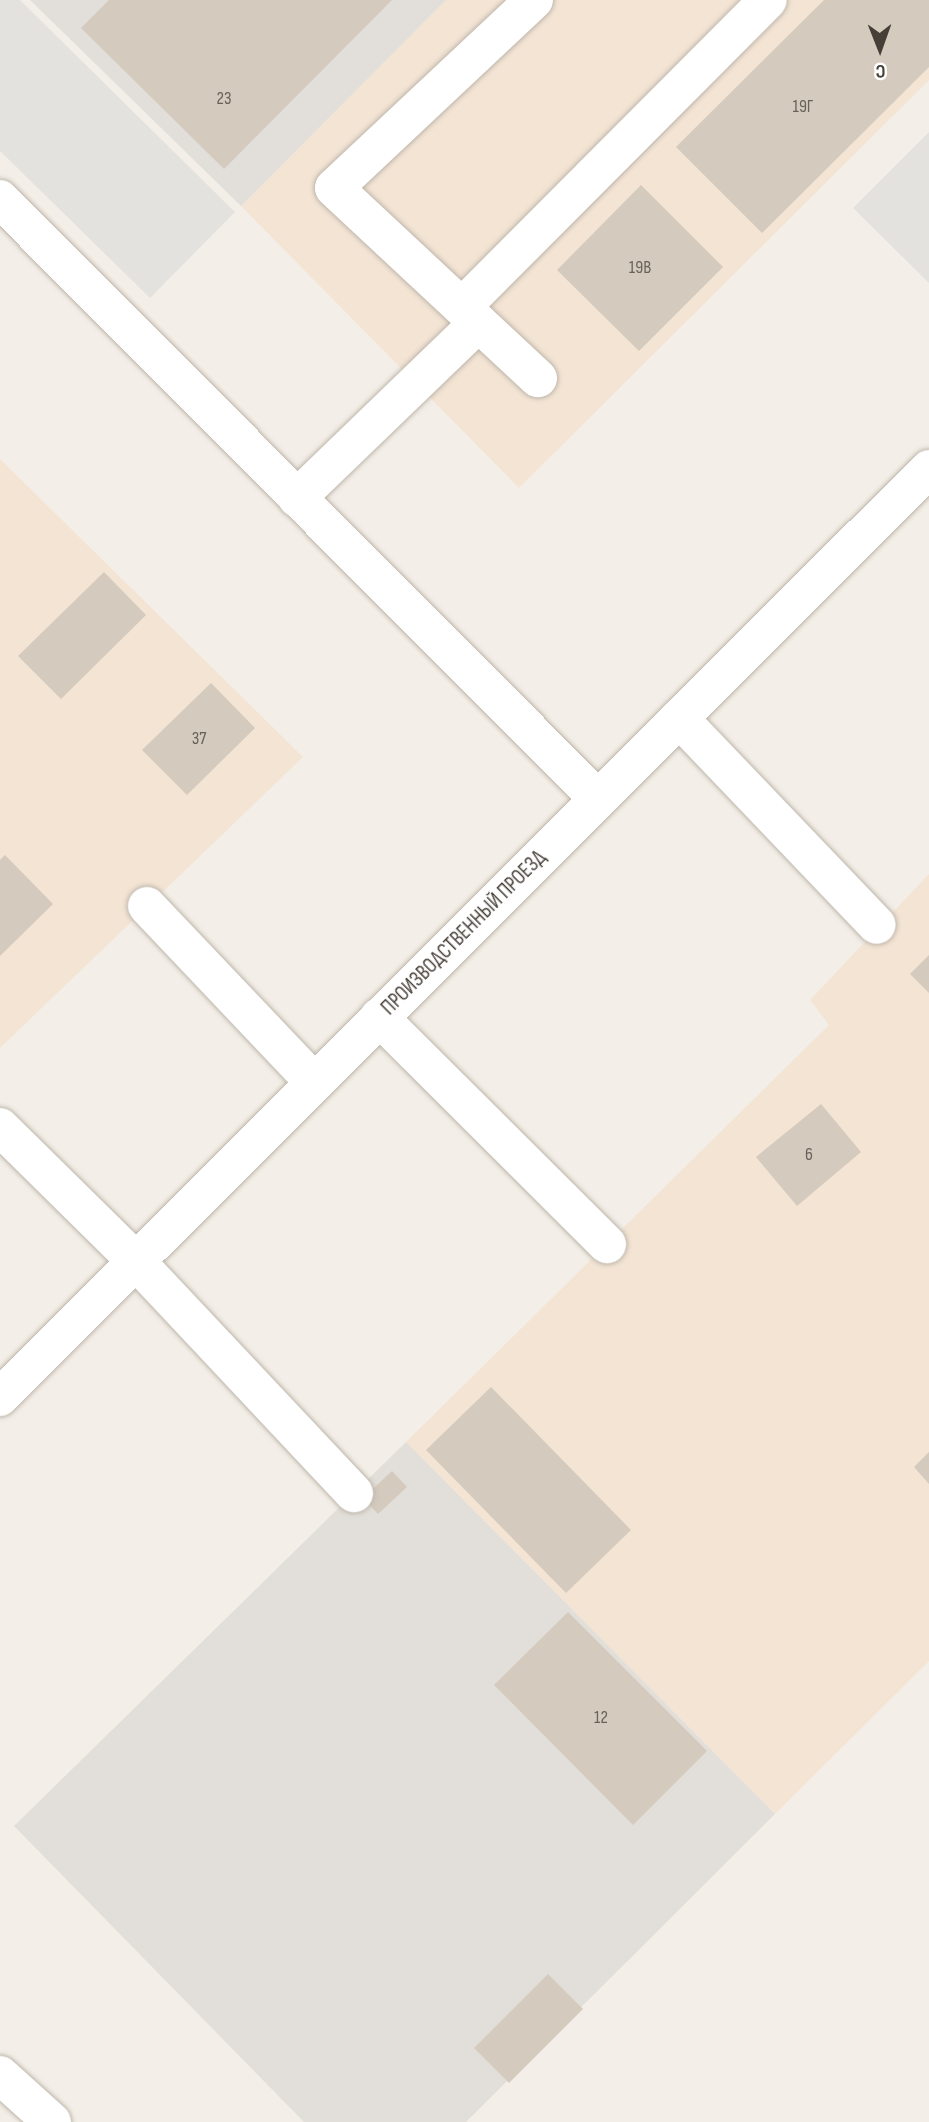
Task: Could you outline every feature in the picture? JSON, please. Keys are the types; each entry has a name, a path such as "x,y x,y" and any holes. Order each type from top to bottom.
{"street":[{"path":"534,0 334,188 538,378"},
{"path":"297,498 768,0"},
{"path":"0,200 598,799"},
{"name":"ПРОИЗВОДСТВЕННЫЙ ПРОЕЗД","path":"0,1397 929,469"},
{"path":"679,718 877,925"},
{"path":"147,906 314,1082"},
{"path":"379,1017 607,1244"},
{"path":"0,1127 135,1260 354,1493"},
{"path":"0,2075 52,2122"}],"shaded area":[{"path":"0,0 20,0 235,212 150,298 0,151"},
{"path":"30,0 446,0 241,206"},
{"path":"446,0 929,0 929,80 519,488 241,206"},
{"path":"929,132 929,283 853,208"},
{"path":"0,459 303,757 0,1048"},
{"path":"929,874 929,1661 775,1814 406,1442 829,1025 810,1000"},
{"path":"406,1442 775,1814 466,2122 304,2122 14,1826"}],"building":[{"path":"109,0 392,0 224,169 81,28"},
{"path":"824,0 929,0 929,67 762,233 676,147"},
{"path":"641,185 723,267 639,351 557,270"},
{"path":"104,572 146,615 61,699 18,656"},
{"path":"211,683 255,728 187,795 142,750"},
{"path":"5,855 53,904 0,956 0,860"},
{"path":"929,955 929,993 910,974"},
{"path":"821,1104 861,1152 797,1206 756,1157"},
{"path":"491,1387 631,1530 566,1593 426,1450"},
{"path":"929,1452 929,1484 914,1467"},
{"path":"392,1471 407,1487 378,1514 363,1498"},
{"path":"568,1612 707,1751 633,1825 494,1685"},
{"path":"548,1974 583,2009 509,2083 474,2048"}]}
